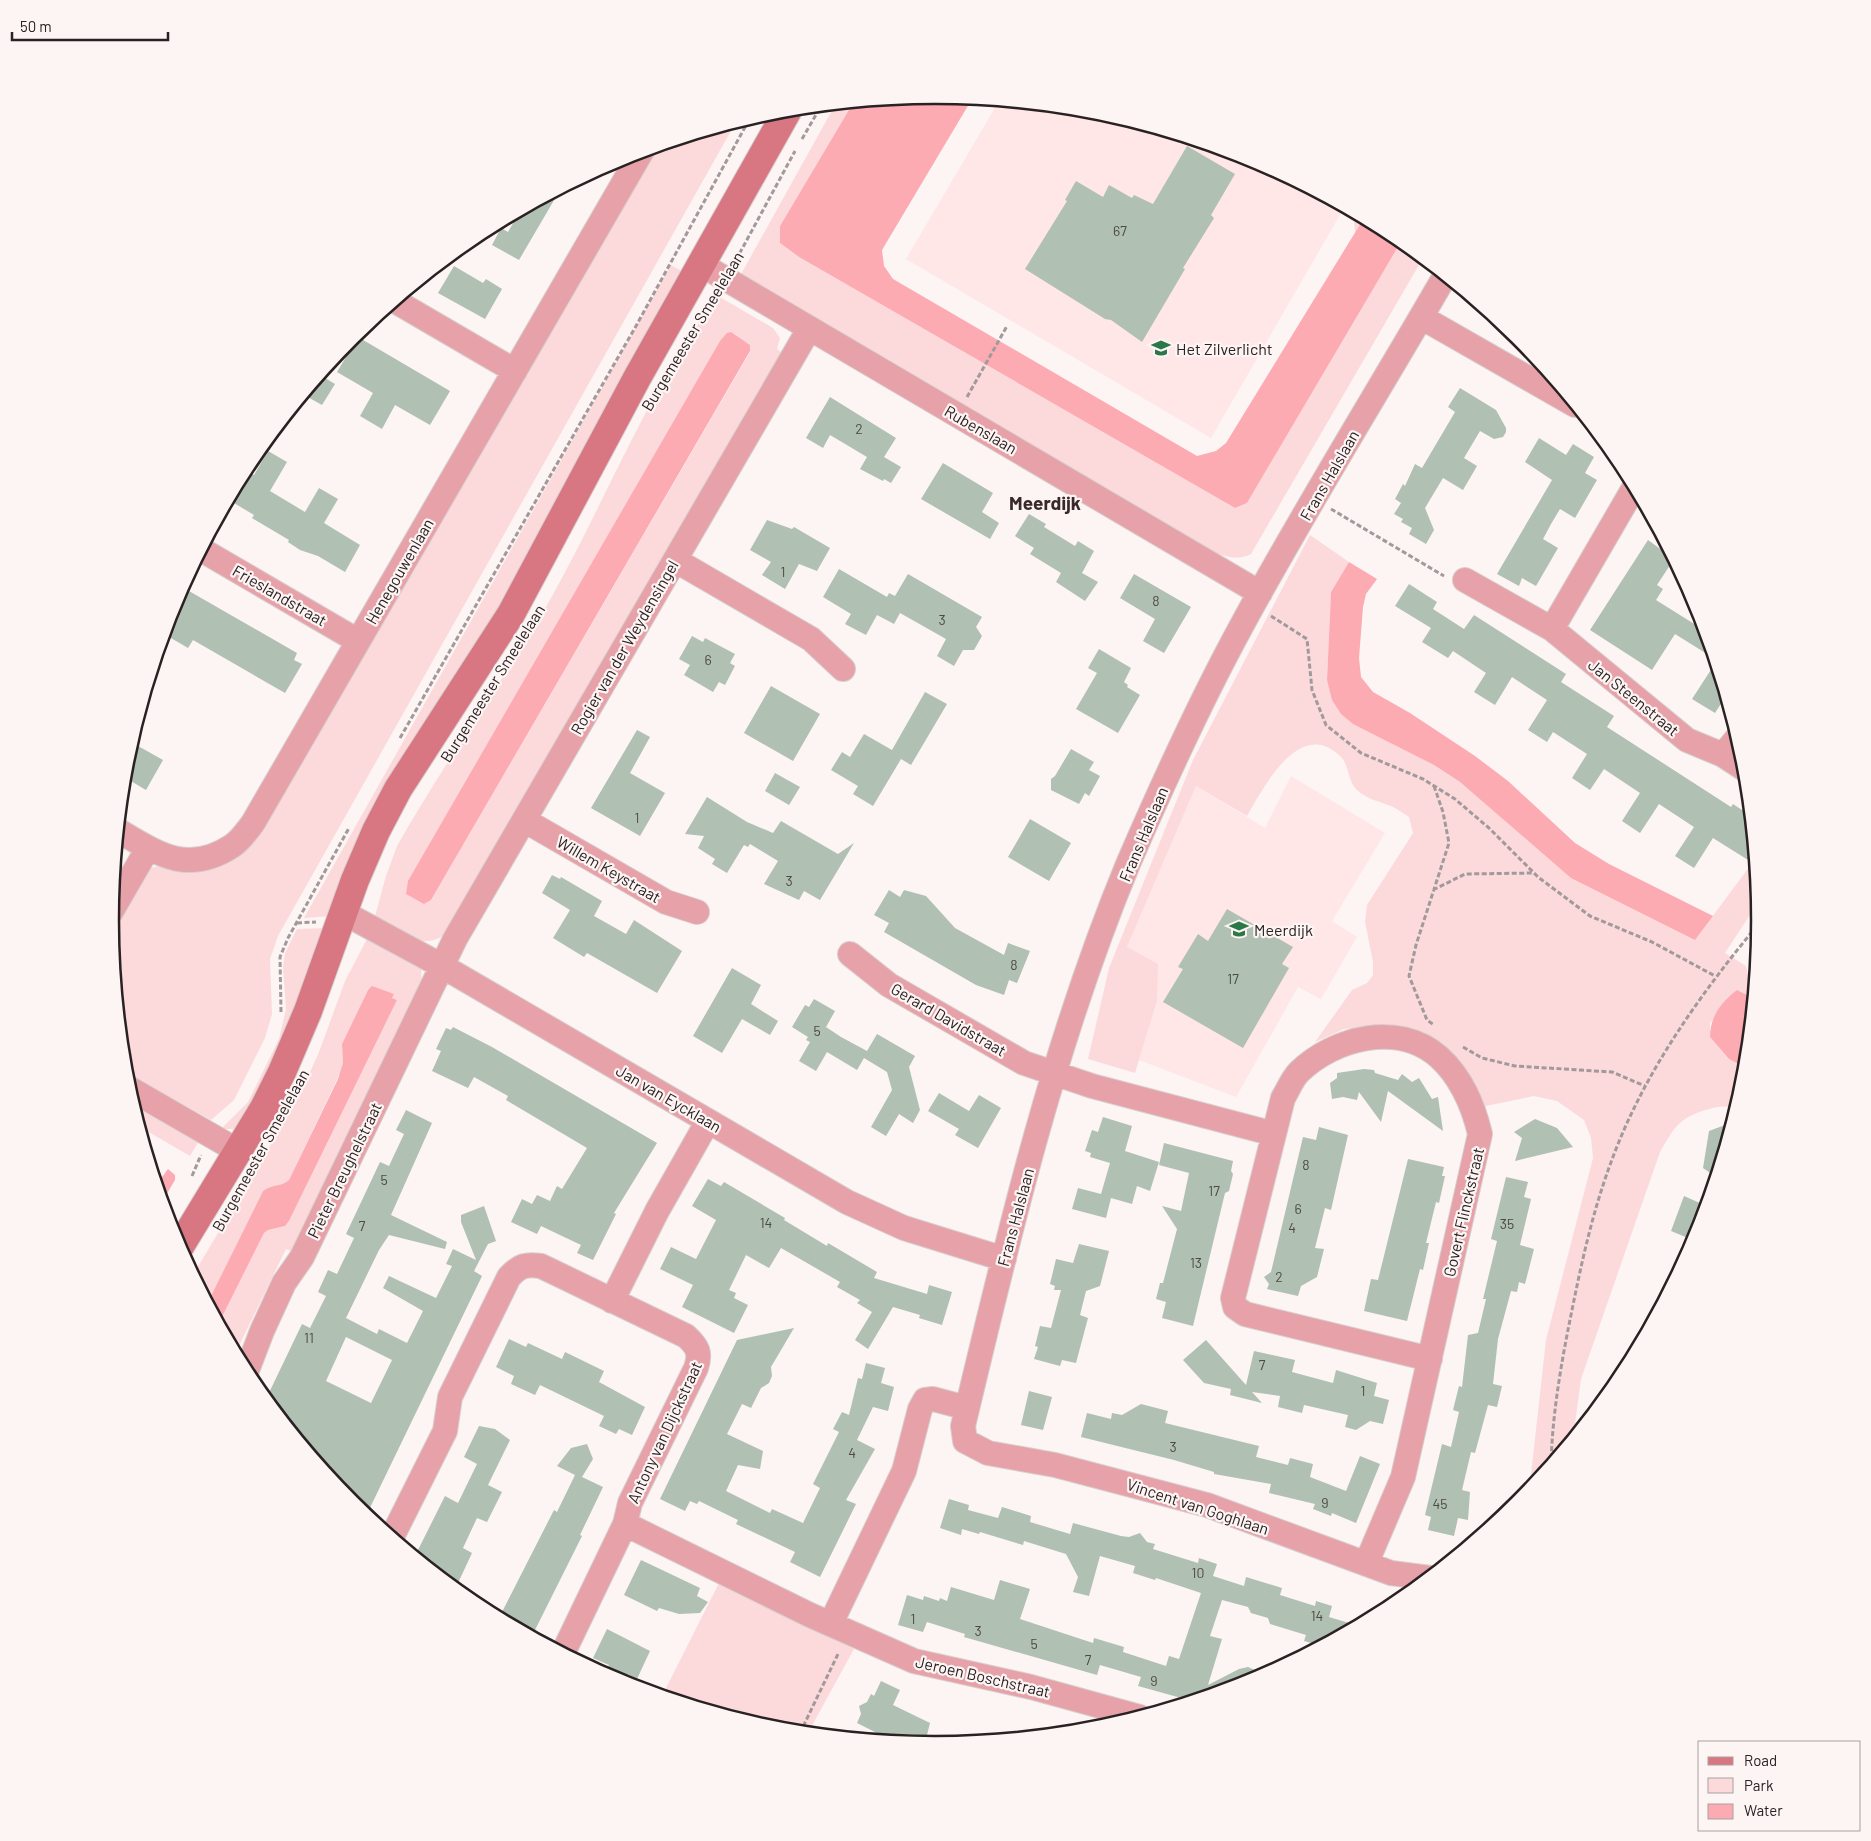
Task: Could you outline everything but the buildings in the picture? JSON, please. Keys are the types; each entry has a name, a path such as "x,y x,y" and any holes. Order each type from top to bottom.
{"street":[{"name":"Burgemeester Smeelelaan","path":"184,1240 264,1108 293,1049 369,847 398,789 511,614 637,378 784,118"},
{"name":"Henegouwenlaan","path":"124,834 148,848 176,860 207,858 234,846 253,824 636,161"},
{"name":"Rubenslaan","path":"702,265 957,415 1257,599"},
{"name":"Frans Halslaan","path":"966,1441 963,1426 967,1408 1053,1073 1127,867 1175,759 1211,685 1257,599 1442,281"},
{"path":"400,304 514,371"},
{"path":"1421,317 1563,398"},
{"name":"Rogier van der Weydensingel","path":"442,966 455,939 809,329"},
{"path":"1552,629 1631,493"},
{"name":"Frieslandstraat","path":"206,553 358,641"},
{"path":"675,560 811,639 843,669"},
{"name":"Jan Steenstraat","path":"1465,580 1552,629 1687,740 1723,755 1738,764"},
{"path":"1723,755 1733,743"},
{"name":"Willem Keystraat","path":"524,820 666,902 697,912"},
{"path":"119,897 148,848"},
{"name":"Jan van Eycklaan","path":"344,913 442,966 846,1202 904,1228 1004,1259"},
{"name":"Gerard Davidstraat","path":"850,954 889,985 1024,1063 1053,1073"},
{"name":"Pieter Breughelstraat","path":"250,1364 262,1330 284,1283 302,1257 442,966"},
{"name":"Govert Flinckstraat","path":"1366,1564 1404,1477 1480,1134 1474,1109 1458,1079 1438,1056 1410,1041 1382,1037 1350,1040 1323,1052 1298,1074 1283,1098 1233,1298 1235,1307 1245,1314 1430,1359"},
{"path":"1053,1073 1092,1086 1274,1134"},
{"path":"137,1092 238,1151"},
{"path":"612,1301 657,1212 708,1121"},
{"name":"Antony van Dijckstraat","path":"395,1533 444,1431 450,1397 509,1277 517,1268 527,1264 541,1266 686,1336 696,1345 700,1355 630,1503 624,1524"},
{"path":"840,1627 904,1471 922,1404 925,1400 933,1399 967,1408"},
{"name":"Vincent van Goghlaan","path":"966,1441 988,1453 1064,1467 1207,1505 1391,1573 1419,1578"},
{"path":"565,1648 624,1524"},
{"name":"Jeroen Boschstraat","path":"624,1524 914,1661 1040,1689 1128,1714"}],"path":[{"name":"Burgemeester Smeelelaan","path":"725,280 817,113"},
{"path":"957,415 1007,326"},
{"path":"1314,500 1454,582 1465,580"},
{"path":"1257,599 1307,639 1312,690 1326,725 1360,753 1423,779 1454,799 1490,828 1534,873 1590,916 1652,942 1715,976"},
{"path":"1433,786 1443,812 1448,843 1416,945 1409,976 1428,1020 1440,1031"},
{"path":"1432,891 1465,874 1534,873"},
{"path":"1552,1456 1563,1355 1583,1254 1610,1165 1645,1086 1715,976 1752,932"},
{"path":"1460,1046 1482,1058 1516,1066 1612,1072 1645,1086"},
{"path":"803,1726 840,1627"}],"shaded area":[{"name":"Het Zilverlicht","path":"996,106 1095,119 1198,147 1248,166 1297,188 1341,213 1211,438 906,259"},
{"name":"Meerdijk","path":"1291,776 1385,833 1332,921 1357,937 1321,999 1298,987 1236,1097 1139,1060 1157,1001 1127,947 1196,786 1265,828"}],"green space":[{"path":"850,109 780,226 780,243 799,257 1235,508 1247,503 1398,247 1420,263 1251,554 1234,558 1206,549 740,276 832,111"},
{"path":"731,130 278,936 270,959 272,1014 265,1038 234,1100 211,1120 134,1077 120,974 119,917 142,877 150,868 160,866 182,870 227,860 579,281 651,155"},
{"path":"1354,219 1361,223 1355,233"},
{"path":"671,265 685,273 331,916 304,918"},
{"path":"718,296 773,328 780,338 777,349 782,353 445,934 437,939 428,941 410,937 375,916 397,846 415,814 551,598 650,406 693,331","holes":["731,333 750,345 750,352 431,900 424,904"]},
{"path":"1310,535 1349,562 1331,592 1327,680 1333,700 1341,714 1434,765 1460,782 1495,811 1695,940 1751,865 1752,912 1725,953 1746,966 1750,983 1749,995 1737,991 1710,1023 1710,1037 1729,1059 1739,1064 1730,1107 1709,1109 1691,1115 1674,1129 1660,1152 1581,1379 1574,1429 1530,1480 1546,1340 1593,1158 1591,1138 1584,1120 1557,1101 1534,1096 1481,1107 1478,1099 1377,1026 1344,1029 1315,1042 1352,990 1367,983 1373,975 1373,962 1365,922 1367,905 1413,833 1409,817 1393,807 1360,793 1353,785 1342,758 1324,746 1310,745 1297,751 1284,761 1262,789 1247,816 1196,786 1127,947 1158,964 1157,1001 1135,1073 1088,1059 1109,968 1193,760"},
{"path":"327,928 302,1001 240,1126 234,1129 221,1129 248,1102 279,1039 286,1009 283,967 285,953 297,929"},
{"path":"368,937 421,967 422,989 295,1253 286,1249 239,1346 222,1317 264,1233 268,1230 285,1226 289,1221 397,1000 392,998 394,994 368,990 342,1044 343,1063 341,1071 289,1180 263,1191 211,1297 197,1268 299,1097 319,1052 345,981"},
{"path":"141,1108 199,1141 190,1156 147,1131"},
{"path":"719,1583 854,1649 811,1727 776,1722 724,1709 665,1691"}],"water":[{"path":"882,105 969,105 882,250 884,266 893,279 1197,456 1216,451 1226,443 1361,223 1398,247 1247,503 1235,508 799,257 780,243 780,226 850,109"},
{"path":"731,332 750,345 750,351 431,900 424,904 406,894 408,881 720,341 727,333"},
{"path":"1349,562 1377,579 1366,594 1363,607 1359,658 1361,677 1373,692 1410,713 1475,756 1508,781 1575,843 1609,864 1713,916 1695,940 1571,878 1460,782 1434,765 1353,724 1341,714 1332,700 1327,680 1331,592"},
{"path":"372,986 394,994 392,998 397,1000 289,1221 285,1226 268,1230 264,1233 222,1317 211,1297 263,1191 289,1180 338,1079 343,1063 342,1044 368,990"},
{"path":"1737,990 1749,996 1739,1064 1729,1059 1710,1037 1714,1017 1726,1000"},
{"path":"168,1169 175,1175 175,1180 166,1195 162,1183 161,1179"}],"place":[{"name":"Het Zilverlicht","path":"1161,348"},
{"name":"Meerdijk","path":"1239,929"}],"district":[{"name":"Meerdijk","path":"1045,502"}]}
